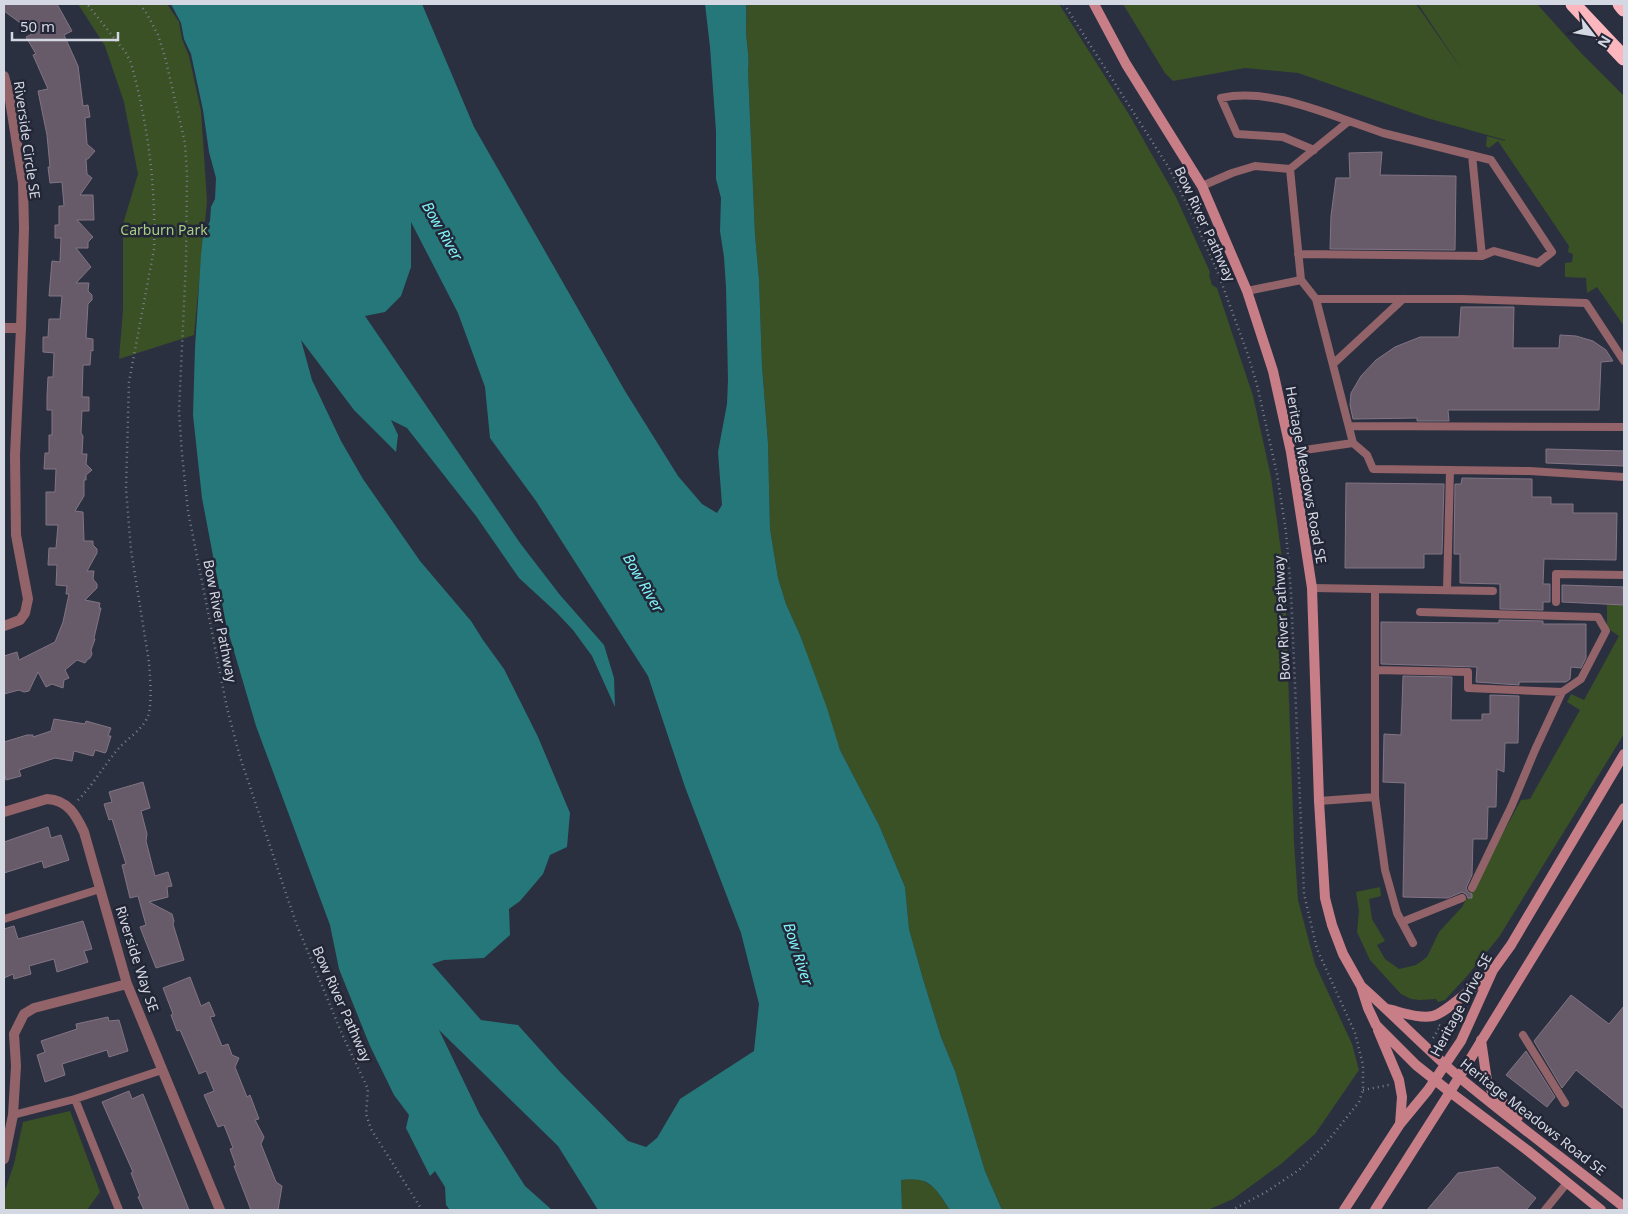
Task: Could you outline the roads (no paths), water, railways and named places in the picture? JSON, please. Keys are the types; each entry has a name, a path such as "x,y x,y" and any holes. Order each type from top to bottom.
{"highway":[{"path":"1573,4 1624,58"},
{"path":"1620,4 1624,9"}],"main road":[{"name":"Heritage Meadows Road SE","path":"1094,4 1126,64 1202,186 1247,291 1273,372 1291,452 1312,588 1319,801 1325,898 1332,925 1343,954 1361,986 1376,1025 1416,1065 1601,1210"},
{"name":"Heritage Drive SE","path":"1344,1210 1400,1124 1445,1065 1465,1034 1493,970 1511,945 1624,754"},
{"path":"1375,1210 1450,1092 1624,808"},
{"path":"1387,1009 1420,1016 1435,1016 1459,1000 1493,970"},
{"name":"Heritage Meadows Road SE","path":"1361,986 1387,1009 1406,1030 1459,1077 1624,1207"},
{"path":"1376,1025 1399,1080 1402,1097 1400,1124"},
{"path":"1481,1040 1487,1081 1492,1091 1547,1146"}],"street":[{"name":"Riverside Circle SE","path":"4,76 9,94 23,183 24,228 15,455 16,536 28,599 25,613 20,620 4,626"},
{"path":"4,328 21,328"},
{"name":"Riverside Way SE","path":"4,812 47,799 59,801 70,808 84,832 127,984 220,1210"},
{"path":"4,1159 13,1115 16,1066 14,1034 24,1014 34,1008 127,984"}],"lane":[{"path":"1298,254 1482,256 1494,251 1538,263 1552,252 1491,160 1383,133 1298,103 1238,94 1221,98 1237,134 1283,137 1314,150"},
{"path":"1202,186 1232,173 1255,166 1290,169 1349,121"},
{"path":"1472,155 1482,256"},
{"path":"1290,169 1301,280 1316,299 1353,443 1367,455 1373,470 1530,471 1624,477"},
{"path":"1247,291 1301,280"},
{"path":"1316,299 1462,299 1586,303 1624,361"},
{"path":"1333,364 1403,299"},
{"path":"1349,426 1624,427"},
{"path":"1291,452 1353,443"},
{"path":"1448,590 1450,470"},
{"path":"1556,602 1556,574 1624,575"},
{"path":"1312,588 1493,591"},
{"path":"1375,589 1375,797 1385,870 1397,913 1413,943"},
{"path":"1420,612 1598,617 1606,631 1581,679 1562,692 1512,805 1472,888"},
{"path":"1375,670 1468,672 1468,688 1562,692"},
{"path":"1319,801 1375,797"},
{"path":"4,919 100,889"},
{"path":"1402,922 1462,898"},
{"path":"1523,1035 1565,1103"},
{"path":"13,1115 75,1099 162,1070"},
{"path":"75,1099 119,1210"},
{"path":"1545,1210 1567,1183"}],"water":[{"name":"Bow River","path":"171,4 422,4 474,127 625,391 678,476 702,504 717,513 722,505 718,452 727,404 728,380 726,287 720,231 721,198 716,179 716,131 705,4 746,4 755,235 768,443 770,529 778,578 786,604 800,635 827,708 840,750 879,825 905,887 909,929 923,979 941,1037 955,1071 985,1171 1002,1210 950,1210 931,1185 911,1179 901,1180 902,1210 598,1210 558,1146 439,1030 480,1115 525,1186 552,1210 450,1210 446,1205 445,1187 435,1171 430,1176 406,1128 409,1115 394,1095 370,1046 339,969 330,925 256,726 226,624 202,498 193,415 201,255 203,236 210,221 211,207 215,199 216,178 209,152 203,110 191,54 184,39 181,23","holes":["411,222 458,313 485,387 490,438 536,501 648,676 685,787 741,933 759,1004 754,1051 680,1099 657,1138 646,1147 628,1141 561,1073 518,1025 481,1020 432,964 444,960 484,958 510,935 509,909 520,901 543,874 550,855 567,847 570,813 538,737 504,669 471,621 420,561 363,479 341,441 312,380 301,340 354,410 396,452 398,435 391,420 407,428 476,516 519,578 573,630 592,656 615,707 614,678 604,645 560,595 520,543 365,316 385,312 401,296 411,267"]}],"park label":[{"name":"Carburn Park","path":"164,230"}]}
